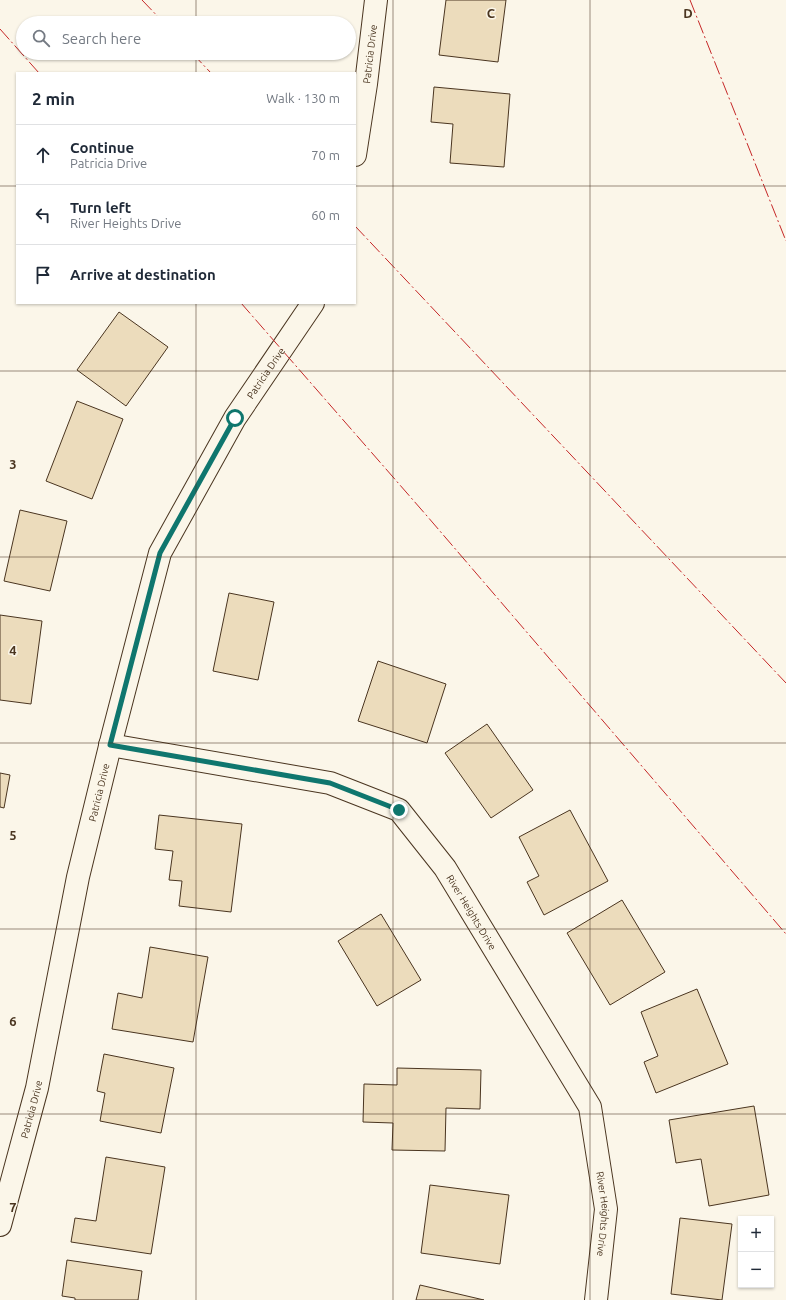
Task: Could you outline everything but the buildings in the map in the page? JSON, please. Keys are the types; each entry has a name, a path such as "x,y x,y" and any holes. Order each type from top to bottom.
{"street":[{"name":"Patricia Drive","path":"356,149 366,84 376,0"},
{"name":"Patricia Drive","path":"0,1225 36,1088 78,877 110,745 160,553 235,418 312,304"},
{"name":"River Heights Drive","path":"110,745 330,783 399,810 445,868 590,1107 606,1209 596,1300"}],"power":[{"path":"142,0 157,16"},
{"path":"690,0 786,241"},
{"path":"0,29 16,47"},
{"path":"27,60 38,72"},
{"path":"199,60 210,72"},
{"path":"356,227 786,683"},
{"path":"242,304 427,516 786,934"}],"route":[{"path":"235,418 160,553 110,745 330,783 399,810"}]}
